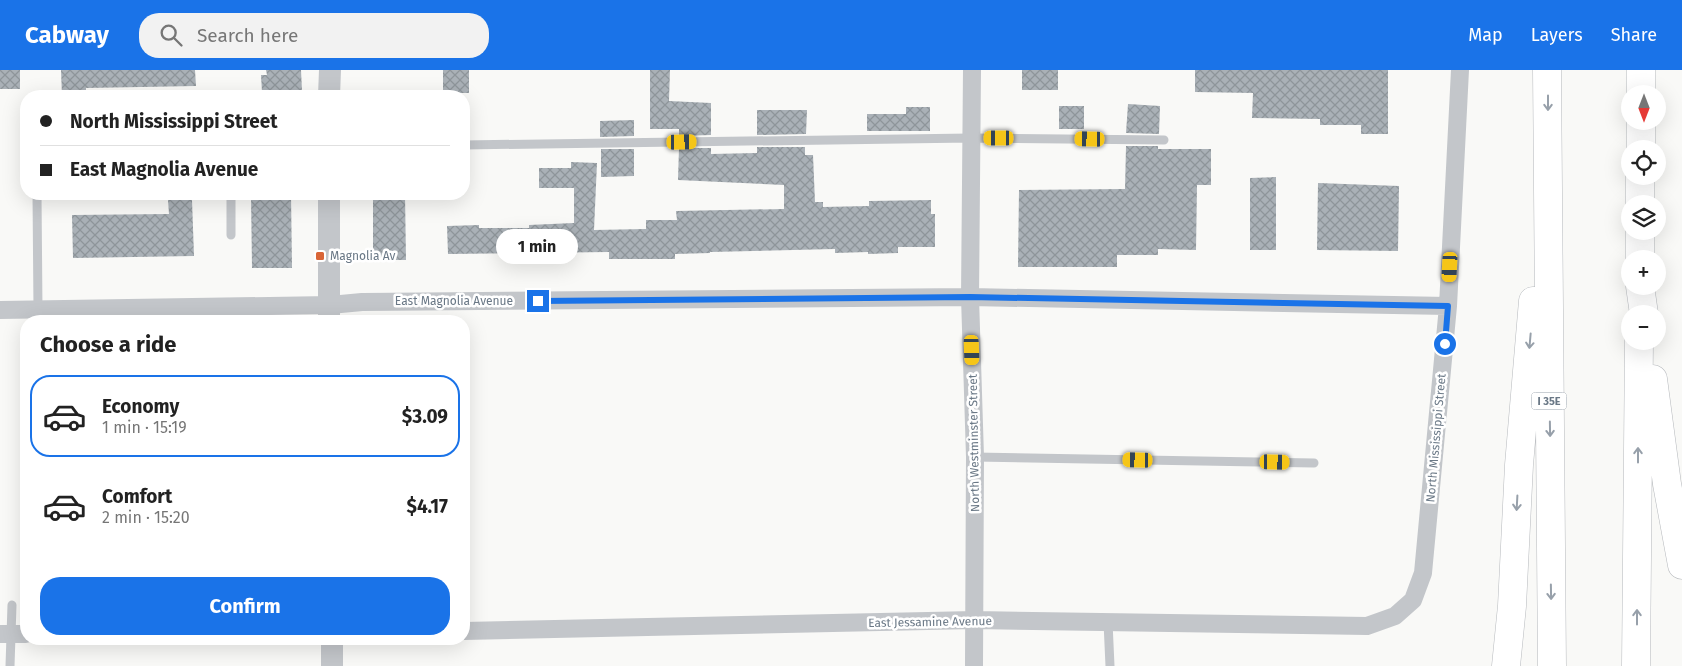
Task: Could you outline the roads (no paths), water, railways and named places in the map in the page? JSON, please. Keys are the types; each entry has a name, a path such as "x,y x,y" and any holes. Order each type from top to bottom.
{"highway":[{"name":"I 35E","path":"1547,70 1552,666"},
{"path":"1641,70 1641,85"},
{"path":"1506,666 1512,606 1519,465 1548,136"},
{"path":"1636,666 1639,350"},
{"path":"1649,350 1667,484 1682,565"}],"street":[{"path":"329,90 330,70"},
{"name":"North Westminster Street","path":"972,70 970,297 975,457 974,666"},
{"name":"North Mississippi Street","path":"1394,616 1414,600 1423,573 1448,306 1460,70"},
{"path":"329,200 330,313"},
{"name":"East Magnolia Avenue","path":"0,310 330,313 362,302 970,297 1448,306"},
{"name":"East Jessamine Avenue","path":"470,631 974,620 1368,626 1394,616"},
{"path":"332,645 332,666"}],"lane":[{"path":"470,145 970,138 1164,140"},
{"path":"37,200 38,310"},
{"path":"231,200 231,234"},
{"path":"975,457 1314,463"},
{"path":"10,666 12,605"},
{"path":"1108,622 1110,666"}],"place":[{"name":"Magnolia Av","path":"320,256"}]}
